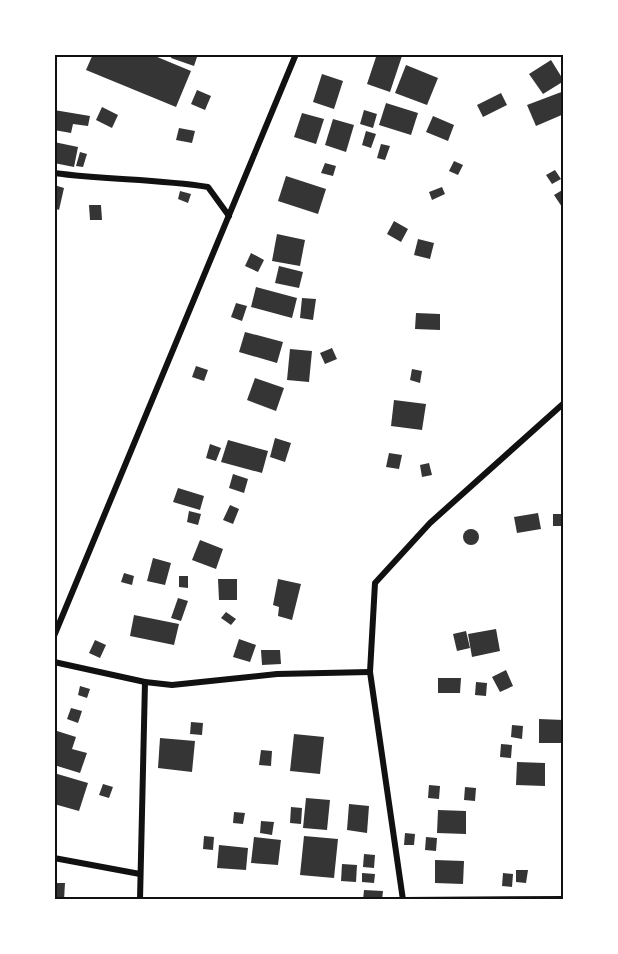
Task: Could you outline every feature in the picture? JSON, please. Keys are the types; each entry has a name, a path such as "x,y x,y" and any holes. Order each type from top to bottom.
{"street":[{"path":"54,636 296,54"},
{"path":"54,173 108,181 161,180 208,187 229,216"},
{"path":"564,403 430,523 375,583 370,672 403,900 564,899"},
{"path":"54,662 145,682 172,685 277,674 370,672"},
{"path":"140,900 145,682"},
{"path":"54,858 140,874"}],"building":[{"path":"93,54 150,54 191,71 176,107 86,70"},
{"path":"172,54 198,54 194,66 171,58"},
{"path":"377,54 402,56 390,92 367,84"},
{"path":"551,60 564,81 543,94 529,74"},
{"path":"406,65 438,78 427,105 395,93"},
{"path":"322,74 343,81 334,109 313,102"},
{"path":"197,90 211,96 205,110 191,104"},
{"path":"564,91 564,114 536,126 527,105"},
{"path":"501,93 507,105 483,117 477,105"},
{"path":"386,103 418,113 411,135 379,125"},
{"path":"102,107 118,115 112,128 96,120"},
{"path":"54,110 90,116 88,126 73,124 71,133 54,130"},
{"path":"364,110 377,114 373,128 360,124"},
{"path":"302,113 324,119 316,144 294,137"},
{"path":"433,116 454,125 448,141 426,132"},
{"path":"333,119 354,125 346,152 325,145"},
{"path":"179,128 195,131 192,143 176,140"},
{"path":"366,131 376,134 371,148 362,145"},
{"path":"54,142 78,147 74,167 54,163"},
{"path":"381,144 390,146 385,160 377,158"},
{"path":"80,152 87,154 83,167 76,166"},
{"path":"454,161 463,165 458,175 449,171"},
{"path":"325,163 336,166 333,176 321,173"},
{"path":"555,170 561,179 552,184 546,175"},
{"path":"286,176 326,189 318,214 278,201"},
{"path":"54,185 64,188 59,210 54,208"},
{"path":"442,187 445,194 432,200 429,192"},
{"path":"564,189 564,210 554,195"},
{"path":"180,191 191,194 188,203 178,199"},
{"path":"89,205 101,205 102,220 90,220"},
{"path":"394,221 408,229 401,242 387,234"},
{"path":"277,234 305,240 300,266 272,261"},
{"path":"418,239 434,243 430,259 414,255"},
{"path":"251,253 264,260 258,272 245,266"},
{"path":"279,266 303,272 299,288 275,283"},
{"path":"256,287 297,298 292,318 251,307"},
{"path":"302,298 316,299 313,320 300,318"},
{"path":"236,303 247,306 242,321 231,317"},
{"path":"416,313 440,314 440,330 415,329"},
{"path":"245,332 283,342 277,363 239,352"},
{"path":"332,348 337,359 325,364 320,353"},
{"path":"290,349 312,351 309,382 287,380"},
{"path":"196,366 208,370 204,381 192,377"},
{"path":"412,369 422,371 420,383 410,380"},
{"path":"255,378 284,388 276,411 247,400"},
{"path":"394,400 426,404 422,430 391,426"},
{"path":"275,438 291,443 285,462 270,457"},
{"path":"228,440 268,451 262,473 221,462"},
{"path":"210,444 221,448 216,461 206,458"},
{"path":"389,453 402,455 399,469 386,467"},
{"path":"429,463 432,475 422,477 420,465"},
{"path":"233,474 248,479 244,493 229,488"},
{"path":"178,488 204,496 200,510 173,502"},
{"path":"230,505 239,509 233,524 223,520"},
{"path":"189,511 201,514 198,525 187,522"},
{"path":"538,513 541,529 517,533 514,517"},
{"path":"553,514 562,514 563,526 553,526"},
{"path":"471,529 479,537 471,545 463,537"},
{"path":"200,540 223,549 216,569 192,560"},
{"path":"153,558 171,563 165,585 147,581"},
{"path":"124,573 134,576 132,585 121,582"},
{"path":"179,576 188,576 188,588 179,587"},
{"path":"218,579 237,579 237,600 219,600"},
{"path":"278,579 301,584 292,620 278,616 279,607 273,605"},
{"path":"178,598 188,601 181,621 171,618"},
{"path":"226,612 236,619 231,625 221,618"},
{"path":"134,615 179,624 174,645 130,636"},
{"path":"496,629 500,651 472,657 468,634"},
{"path":"466,631 470,648 457,651 453,634"},
{"path":"239,639 256,645 250,662 233,657"},
{"path":"95,640 106,645 100,658 89,653"},
{"path":"261,650 280,650 281,664 262,665"},
{"path":"506,670 513,686 500,692 492,677"},
{"path":"438,678 461,678 460,693 438,693"},
{"path":"476,682 487,683 486,696 475,695"},
{"path":"80,686 90,689 87,698 78,695"},
{"path":"71,708 82,711 78,723 67,719"},
{"path":"539,719 564,720 564,743 539,743"},
{"path":"191,722 203,723 202,735 190,734"},
{"path":"512,725 523,726 522,739 511,737"},
{"path":"57,731 76,737 72,749 87,753 80,773 54,765"},
{"path":"294,734 324,737 320,774 290,771"},
{"path":"160,738 195,741 192,772 158,768"},
{"path":"501,744 512,745 511,758 500,757"},
{"path":"261,750 272,751 271,766 259,765"},
{"path":"517,762 545,763 545,786 516,785"},
{"path":"54,773 88,783 79,811 54,804"},
{"path":"103,784 113,787 109,798 99,795"},
{"path":"429,785 440,786 439,799 428,798"},
{"path":"465,787 476,788 475,801 464,800"},
{"path":"306,798 330,800 327,830 303,828"},
{"path":"349,804 369,806 367,833 347,830"},
{"path":"291,807 302,808 301,824 290,823"},
{"path":"438,810 466,811 466,834 437,833"},
{"path":"234,812 245,813 243,824 233,823"},
{"path":"261,821 274,822 272,835 260,833"},
{"path":"405,833 415,834 414,845 404,845"},
{"path":"204,836 214,837 213,850 203,849"},
{"path":"304,836 338,839 334,878 300,875"},
{"path":"254,837 281,840 278,865 251,863"},
{"path":"426,837 437,838 436,851 425,850"},
{"path":"219,845 248,848 246,870 217,868"},
{"path":"364,854 375,855 374,868 363,867"},
{"path":"435,860 464,861 463,884 435,883"},
{"path":"342,864 357,865 356,882 341,881"},
{"path":"516,870 528,870 526,883 516,882"},
{"path":"362,873 375,874 374,883 362,882"},
{"path":"503,873 513,874 512,887 502,886"},
{"path":"54,883 65,883 64,900 54,900"},
{"path":"364,890 383,891 382,900 363,900"}]}
